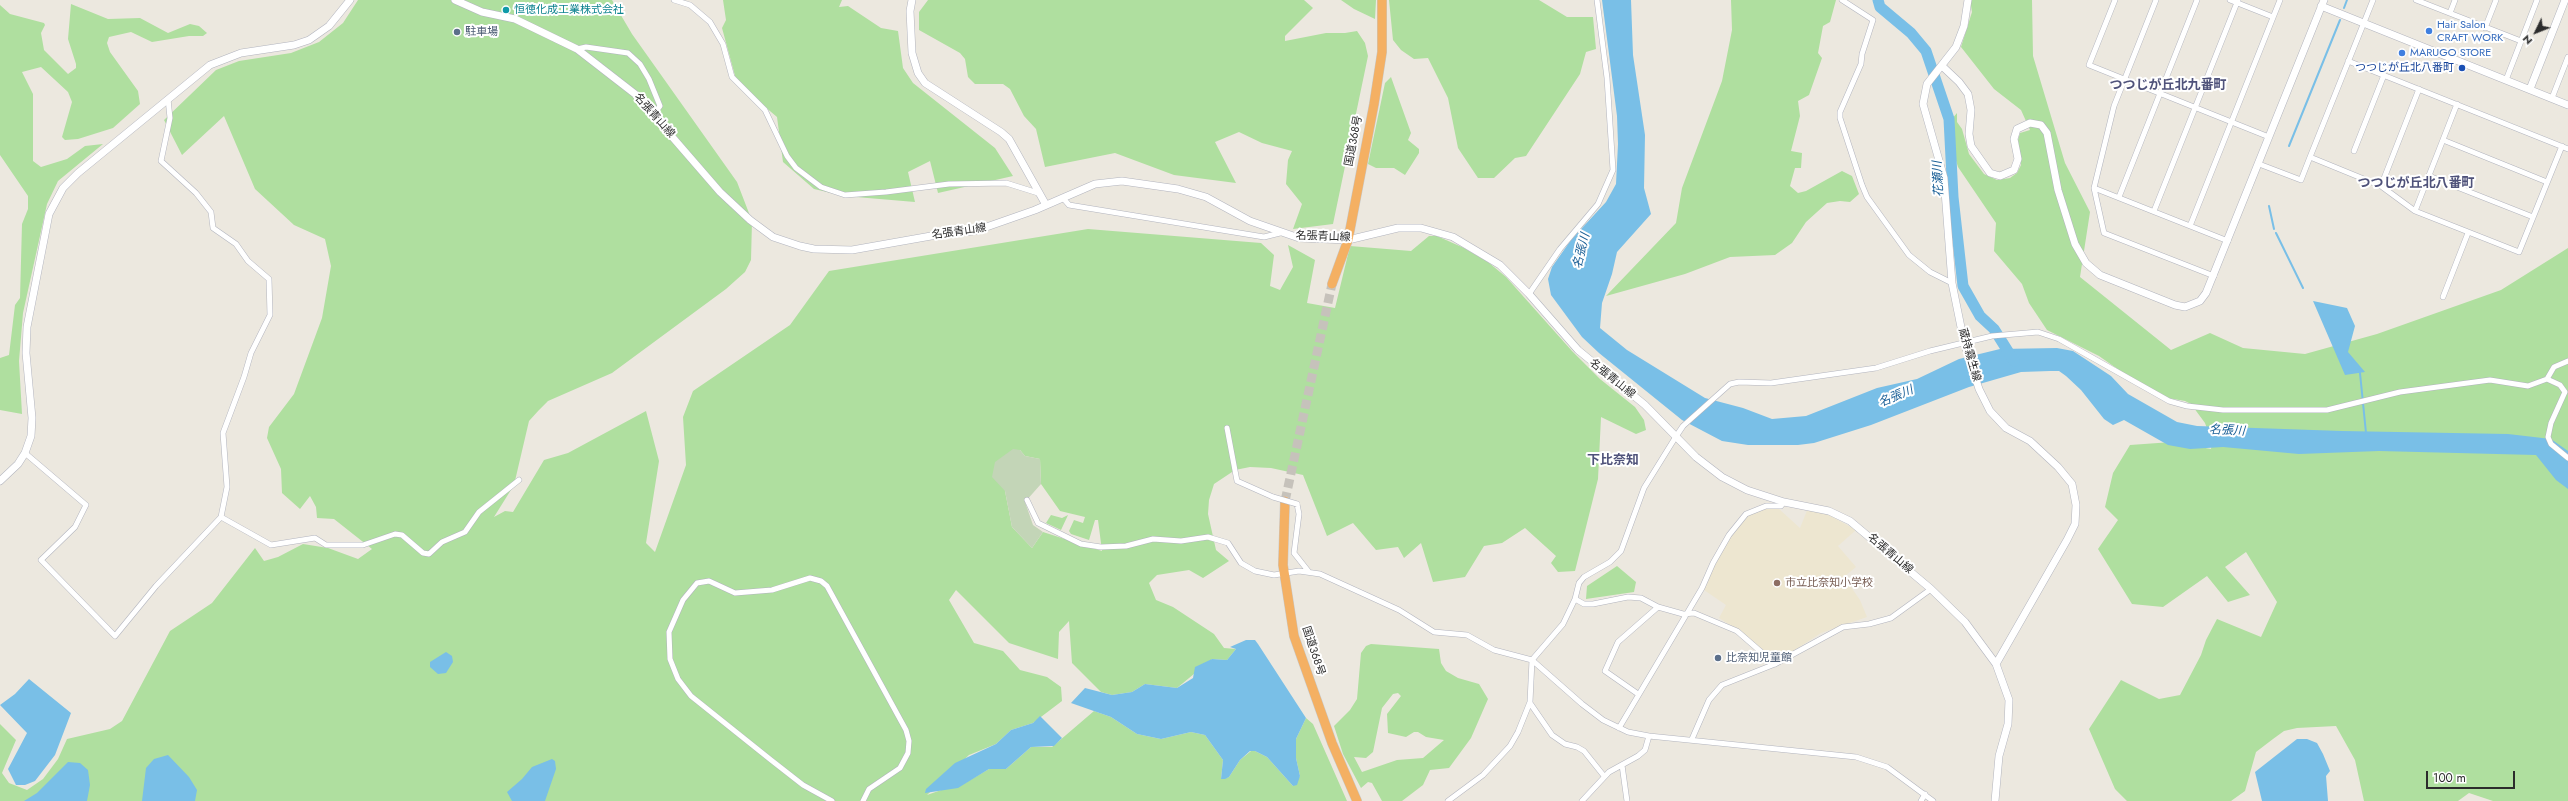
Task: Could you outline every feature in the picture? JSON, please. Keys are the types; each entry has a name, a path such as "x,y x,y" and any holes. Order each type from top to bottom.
{"highway":[{"name":"国道368号","path":"1332,284 1348,240 1382,52 1382,0"},
{"name":"国道368号","path":"1285,501 1284,573 1294,636 1332,743 1356,801"}],"main road":[{"path":"0,481 18,464 25,453 32,427 26,371 27,327 52,208 59,193 72,178 204,70 223,58 241,53 294,45 314,37 337,18 350,0"},
{"name":"名張青山線","path":"454,0 482,12 515,20 577,49 635,94 654,114 720,192 750,220 773,236 800,246 814,249 852,250 948,233 975,231 989,228 1095,184 1108,182 1149,183 1178,188 1206,197 1250,221 1280,233 1299,238 1348,240 1398,228 1434,230 1453,237 1486,255 1529,294 1578,350 1646,405 1675,438 1696,457 1722,477 1747,490 1784,502 1829,512 1850,521 1931,589 1965,622 1996,664 2007,690 2010,709 1999,756 1995,801"},
{"path":"912,0 910,12 912,53 918,72 925,83 1001,132 1009,139 1046,205"},
{"name":"蔵持霧生線","path":"1968,0 1964,26 1956,47 1927,84 1923,104 1944,178 1952,283 1964,342 1979,389 1990,411 2006,428 2030,441 2066,476 2074,490 2076,505 2075,524 2067,540 1996,664"},
{"path":"2530,89 2566,0"},
{"path":"1942,66 1959,82 1968,94 1972,110 1969,134 1971,146 1990,173 2000,176 2014,170 2018,159 2014,136 2020,126 2035,123 2045,129 2058,190 2075,244 2082,258 2095,272 2181,307 2200,301 2206,293 2214,276 2322,3 2364,23 2568,105"}],"street":[{"path":"674,0 695,8 710,22 723,44 732,77 765,110 787,156 796,168 821,187 845,194 886,192 949,184 1006,183 1038,192"},
{"path":"1529,294 1560,249 1598,204 1613,170 1608,85 1597,0"},
{"path":"1842,0 1873,20 1861,64 1840,118 1862,185 1867,197 1908,255 1930,272 1952,283"},
{"path":"2115,0 2089,65 2270,137"},
{"path":"2156,0 2114,106 2094,188 2104,233 2214,276"},
{"path":"2118,197 2197,0"},
{"path":"2230,0 2238,1 2273,18"},
{"path":"2190,226 2280,0"},
{"path":"2259,164 2300,180 2373,0"},
{"path":"2416,0 2521,41"},
{"path":"2450,13 2455,0"},
{"path":"2485,28 2496,0"},
{"path":"2506,80 2537,0"},
{"path":"2154,212 2238,1"},
{"path":"577,49 586,47 628,53 640,64 649,79 660,106 654,114"},
{"path":"2552,98 2568,59"},
{"path":"2348,61 2568,148"},
{"path":"2354,151 2384,76"},
{"path":"2381,186 2419,89"},
{"path":"25,453 86,505 75,527 41,560 115,636 156,586 221,517 227,487 223,433 244,377 251,353 270,315 269,279 248,261 236,244 213,228 211,212 196,193 161,161 170,118 168,99"},
{"path":"2415,211 2457,104"},
{"path":"2443,140 2547,182"},
{"path":"2310,157 2381,186 2415,211 2519,252 2562,146"},
{"path":"2429,176 2533,217"},
{"path":"2094,188 2228,241"},
{"path":"1063,198 1069,205 1264,237 1280,233"},
{"path":"2443,297 2468,232"},
{"path":"1451,800 1482,775 1510,746 1530,703 1532,660 1563,624 1575,600 1579,584 1584,577 1610,562 1621,551 1644,488 1683,426 1718,393 1730,384 1739,382 1771,383 1876,368 1964,342 1992,336 2038,332 2060,339 2169,401 2187,406 2223,410 2299,412 2326,410 2400,392 2490,380 2528,386 2547,379 2554,367 2568,361"},
{"path":"2547,379 2560,385 2564,392 2551,423 2548,437 2552,444 2568,458"},
{"path":"1227,428 1237,481 1273,497 1297,504 1299,514 1294,553 1309,572"},
{"path":"221,517 271,545 315,538 326,545 358,545 395,534 402,535 421,551 429,554 442,542 465,532 479,512 519,480"},
{"path":"1027,500 1038,523 1081,544 1101,547 1126,546 1153,539 1181,541 1208,537 1228,544 1241,564 1255,571 1274,576 1284,573 1309,572 1320,574 1378,600 1434,632 1467,635 1494,650 1532,660 1582,704 1619,728 1649,736 1692,739 1856,757 1887,767 1933,801"},
{"path":"1619,728 1687,613 1729,535 1742,518 1761,507 1782,506 1784,502"},
{"path":"832,801 812,791 770,760 691,696 678,679 670,659 669,632 680,604 697,583 709,581 735,593 772,590 810,578 822,581 827,586 906,730 909,741 908,754 900,768 869,789 863,801"},
{"path":"1692,739 1715,691 1722,685 1774,664 1843,627 1869,624 1891,618 1931,589"},
{"path":"1575,600 1584,604 1593,604 1628,596 1641,598 1658,606 1687,613 1694,613 1737,631 1774,664"},
{"path":"1638,694 1605,671 1618,642 1658,606"},
{"path":"1530,703 1552,735 1565,744 1577,747 1584,751 1604,776"},
{"path":"1582,801 1604,776 1638,756 1644,750 1649,736"},
{"path":"1622,765 1627,801"},
{"path":"1921,801 1925,794"}],"shaded area":[{"name":"市立比奈知小学校","path":"1768,508 1779,509 1800,528 1808,508 1829,515 1856,530 1838,546 1856,567 1844,577 1860,600 1867,617 1821,633 1784,657 1774,660 1743,633 1719,618 1726,605 1704,590 1709,575 1732,534 1749,514"}],"green space":[{"path":"358,0 612,0 632,34 737,182 752,221 751,260 745,272 726,289 612,373 548,401 529,421 514,485 494,517 505,511 513,512 544,460 568,453 646,411 659,461 646,543 655,552 686,465 683,417 693,391 790,325 829,271 1088,229 1261,243 1274,255 1270,286 1280,290 1293,267 1288,245 1315,260 1307,303 1335,308 1350,246 1411,251 1429,236 1437,236 1464,248 1488,262 1506,277 1572,351 1600,379 1635,407 1644,420 1646,430 1636,434 1601,417 1598,479 1575,571 1558,572 1551,563 1556,556 1525,528 1502,543 1484,546 1465,577 1433,582 1421,543 1404,558 1398,547 1376,550 1353,523 1327,536 1303,475 1271,468 1250,467 1235,470 1214,484 1209,500 1208,514 1216,550 1229,561 1203,578 1189,570 1157,575 1149,583 1156,600 1173,607 1214,634 1224,648 1236,649 1227,660 1212,659 1177,688 1145,684 1132,692 1112,695 1101,692 1072,663 1069,621 1059,632 1058,659 1009,643 956,590 949,600 974,643 1003,651 1020,670 1047,677 1061,687 1062,701 1033,723 1011,730 996,744 969,755 927,795 947,788 958,787 989,769 1006,769 1031,747 1052,747 1094,711 1111,717 1137,734 1161,739 1191,732 1205,735 1223,760 1221,779 1229,777 1240,760 1251,751 1255,751 1267,757 1293,786 1300,776 1296,758 1296,739 1306,718 1313,724 1347,801 0,801 0,724 16,740 2,773 9,783 27,790 43,779 58,759 67,739 110,729 122,721 170,631 212,603 255,548 264,561 278,557 303,544 328,548 358,559 372,549 334,519 317,518 316,507 310,496 300,509 282,493 281,469 267,438 269,427 294,394 322,318 331,266 325,239 294,225 255,189 224,116 182,155 164,120 216,70 239,61 291,53 319,42 343,23","holes":["1020,450 1025,456 1040,459 1041,484 1060,511 1085,517 1083,523 1074,520 1069,531 1071,534 1089,540 1095,520 1098,520 1102,551 1043,532 1032,548 1012,527 1005,491"]},
{"path":"723,0 842,0 839,7 848,6 881,28 898,31 903,68 913,83 995,148 1013,176 938,193 930,161 908,172 915,202 844,196 814,189 783,162 777,117 737,83 722,28 726,20"},
{"path":"928,0 1304,0 1313,8 1285,36 1285,41 1326,33 1345,33 1357,31 1365,43 1368,56 1333,224 1293,229 1302,204 1286,184 1288,160 1292,151 1262,143 1239,132 1215,142 1236,183 1174,175 1115,153 1045,167 1036,129 1024,116 1010,89 1003,84 975,84 968,77 965,59 960,53 919,30 919,12"},
{"path":"1341,0 1376,0 1375,19 1354,9"},
{"path":"1389,0 1539,0 1567,17 1593,17 1596,49 1586,52 1580,74 1526,156 1515,158 1494,178 1478,178 1458,148 1448,98 1428,58 1414,59 1401,50 1393,40"},
{"path":"1731,0 1836,0 1830,22 1823,26 1818,53 1822,58 1809,95 1798,101 1800,116 1791,151 1802,153 1801,168 1795,168 1790,186 1798,193 1806,191 1842,171 1852,176 1859,194 1850,202 1840,201 1827,203 1806,222 1792,243 1775,255 1730,257 1685,274 1606,296 1676,223 1682,188 1722,81 1732,30"},
{"path":"1970,0 2032,0 2033,56 2065,163 2090,212 2080,277 2171,350 2210,333 2243,348 2305,354 2377,334 2501,290 2568,248 2568,801 2493,801 2469,793 2458,801 2364,801 2355,760 2336,726 2297,728 2284,731 2256,752 2245,791 2231,801 2127,801 2115,789 2089,729 2121,680 2159,699 2180,695 2201,655 2206,640 2217,619 2261,637 2277,602 2246,552 2225,567 2250,595 2228,602 2207,576 2163,607 2132,604 2098,549 2118,520 2105,507 2113,473 2130,445 2172,442 2211,449 2212,442 2205,423 2191,404 2185,401 2156,396 2099,356 2047,330 2029,303 2022,284 1994,251 1996,223 1958,167 1952,148 1951,120 1957,113 1957,122 1962,129 1969,154 1984,174 1997,180 2010,178 2017,173 2021,165 2018,140 2020,133 2030,130 2021,110 1994,89 1961,47 1972,12"},
{"path":"71,4 108,19 140,18 168,33 190,24 199,26 207,33 203,36 189,36 152,42 131,32 109,37 107,43 110,52 138,91 140,104 113,128 78,139 65,140 62,137 72,102 68,92 41,67 22,72 33,94 33,161 41,167 67,159 85,146 103,144 58,181 47,204 23,313 19,361 22,414 0,410 0,358 9,355 15,305 20,298 22,224 28,209 28,196 0,155 0,5 10,14 44,23 45,25 41,33 44,50 68,74 76,68 68,39"},
{"path":"1391,77 1411,133 1408,140 1419,149 1419,153 1405,175 1394,168 1376,168 1368,164 1385,83"},
{"path":"1013,449 1020,450 1025,456 1040,459 1041,484 1025,502 1033,525 1043,532 1032,548 1012,527 1005,491 992,477 995,462"},
{"path":"1051,515 1062,518 1068,515 1061,530 1046,523"},
{"path":"1617,566 1636,582 1634,592 1586,599 1587,586"},
{"path":"1371,644 1439,649 1441,663 1446,671 1458,678 1479,684 1488,699 1471,738 1449,768 1430,770 1423,785 1402,801 1382,801 1372,783 1368,782 1361,788 1343,754 1334,726 1350,710 1357,699 1361,653 1366,646","holes":["1398,693 1401,696 1387,714 1388,733 1406,737 1414,732 1418,732 1426,737 1444,740 1423,758 1397,760 1362,772 1354,757 1366,758 1373,752 1382,708 1393,694"]}],"water":[{"name":"名張川","path":"1602,0 1631,0 1633,55 1645,135 1644,188 1651,214 1617,252 1612,274 1602,303 1600,328 1627,350 1705,398 1743,408 1772,419 1806,416 1877,388 1917,379 1959,359 2000,349 2057,348 2073,351 2111,376 2128,394 2177,422 2197,426 2342,431 2508,434 2551,439 2568,451 2568,489 2556,480 2536,455 2379,451 2299,454 2223,447 2190,449 2168,445 2124,420 2113,425 2104,419 2081,390 2059,371 2021,372 1969,387 1871,425 1814,443 1798,445 1748,445 1722,441 1682,420 1599,353 1582,337 1551,295 1548,279 1552,267 1571,240 1606,202 1616,184 1618,144 1617,116"},
{"path":"2313,301 2347,308 2355,326 2348,352 2365,372 2345,375"},
{"path":"1246,640 1255,640 1306,718 1296,739 1296,758 1300,776 1297,785 1293,786 1267,757 1255,751 1250,751 1240,760 1229,777 1221,779 1223,760 1205,735 1191,732 1161,739 1137,734 1111,717 1071,703 1085,688 1112,695 1132,692 1145,684 1177,688 1193,678 1195,667 1212,659 1227,660 1236,649 1230,647"},
{"path":"446,652 452,656 453,662 446,673 438,674 430,667 430,662"},
{"path":"29,679 71,713 55,755 35,781 25,785 16,785 8,769 27,733 0,705 15,694"},
{"path":"1040,716 1062,738 1054,746 1031,747 1006,769 989,769 958,788 925,793 926,789 955,763 996,744 1011,730 1033,723"},
{"path":"2297,739 2307,739 2317,743 2323,754 2330,771 2326,776 2328,801 2262,801 2255,772"},
{"path":"168,755 189,777 197,790 195,801 142,801 146,768 154,759"},
{"path":"552,759 555,761 556,769 545,801 512,801 507,792 522,779 532,767"},
{"path":"68,762 80,763 88,770 90,785 87,801 24,801 37,793"}],"waterway":[{"name":"花瀬川","path":"1878,0 1880,7 1911,33 1926,51 1949,119 1953,197 1963,286 1980,316 1994,329 2014,361"},
{"path":"2344,8 2347,0"},
{"path":"2289,146 2340,20"},
{"path":"2269,206 2274,229"},
{"path":"2276,233 2303,288"},
{"path":"2360,373 2366,433"}],"tunnel":[{"path":"1285,501 1332,284"}],"place":[{"name":"恒徳化成工業株式会社","path":"506,10"},
{"name":"Hair Salon CRAFT WORK","path":"2429,31"},
{"name":"駐車場","path":"457,32"},
{"name":"MARUGO STORE","path":"2402,53"},
{"name":"つつじが丘北八番町","path":"2462,68"},
{"name":"市立比奈知小学校","path":"1777,583"},
{"name":"比奈知児童館","path":"1718,658"}],"district":[{"name":"つつじが丘北九番町","path":"2168,86"},
{"name":"つつじが丘北八番町","path":"2416,184"},
{"name":"下比奈知","path":"1613,461"}]}
